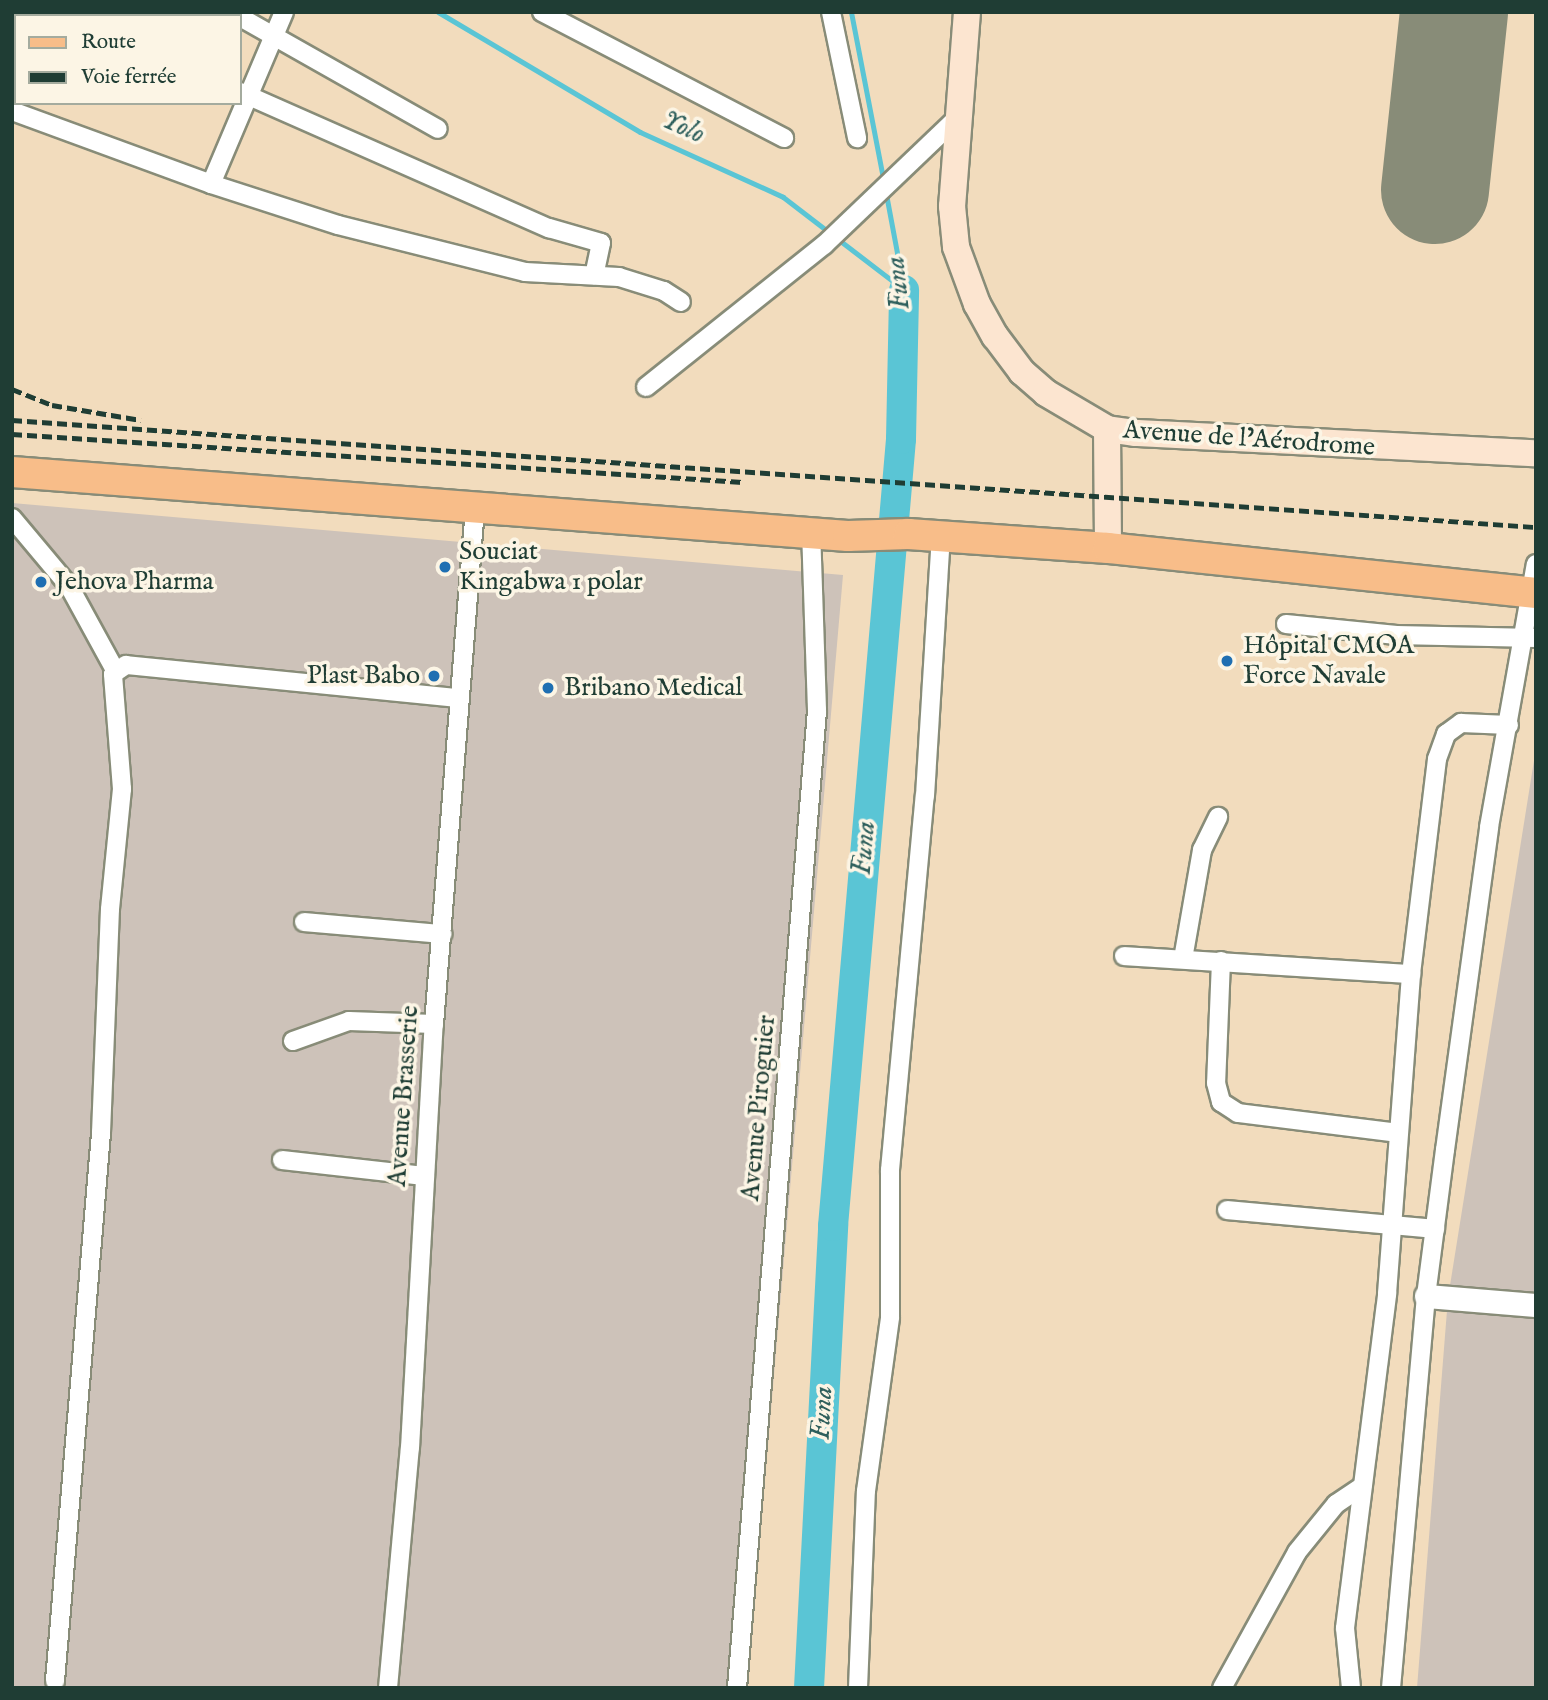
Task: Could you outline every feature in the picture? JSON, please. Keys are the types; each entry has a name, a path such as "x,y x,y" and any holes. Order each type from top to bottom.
{"main road":[{"name":"Avenue de l’Aérodrome","path":"967,12 957,118 953,220 956,247 977,304 1023,372 1080,416 1107,429 1536,453"},
{"path":"1107,429 1108,548"},
{"path":"12,472 848,536 909,534 1108,548 1534,583"}],"street":[{"path":"284,12 244,94 549,228 601,243 593,275"},
{"path":"542,12 784,138"},
{"path":"831,12 856,138"},
{"path":"242,19 438,129"},
{"path":"211,184 240,105"},
{"path":"12,111 211,184 432,250 525,272 593,275 642,284 681,302"},
{"path":"646,387 824,245 957,118"},
{"name":"Avenue Brasserie","path":"388,1688 410,1448 434,1024 475,508"},
{"path":"12,518 69,586 115,670 111,685 120,719 122,789 110,909 101,1133 55,1681"},
{"name":"Avenue Piroguier","path":"737,1688 817,710 811,532"},
{"path":"858,1688 866,1491 890,1317 890,1170 925,796 941,537"},
{"path":"1391,1688 1426,1296 1489,827 1530,637 1534,583"},
{"path":"1286,624 1396,635 1530,637"},
{"path":"115,670 127,665 459,698"},
{"path":"1351,1688 1345,1628 1392,1225 1411,974 1442,740 1461,723 1509,725"},
{"path":"1183,959 1202,850 1218,817"},
{"path":"304,922 442,934"},
{"path":"1124,956 1411,974"},
{"path":"1221,961 1216,1083 1221,1102 1238,1113 1398,1133"},
{"path":"293,1041 349,1021 434,1024"},
{"path":"282,1160 424,1176"},
{"path":"1227,1210 1435,1229"},
{"path":"1426,1296 1536,1305"},
{"path":"1222,1688 1297,1552 1336,1504 1363,1486"}],"shaded area":[{"path":"12,503 843,575 747,1688 12,1688"},
{"path":"1536,748 1536,1688 1417,1688 1448,1298"}],"waterway":[{"name":"Yolo","path":"438,12 640,132 783,197 904,290"},
{"name":"Funa","path":"851,12 884,184"},
{"name":"Funa","path":"886,194 904,290"},
{"name":"Funa","path":"809,1688 833,1226 901,439 904,290"}],"runway":[{"path":"1435,190 1454,12"}],"railway":[{"path":"12,389 52,405 141,420"},
{"path":"12,420 1536,527"},
{"path":"12,434 742,482"}],"place":[{"name":"Souciat Kingabwa 1 polar","path":"445,567"},
{"name":"Jehova Pharma","path":"41,582"},
{"name":"Hôpital CMOA Force Navale","path":"1227,661"},
{"name":"Plast Babo","path":"434,676"},
{"name":"Bribano Medical","path":"548,688"}]}
